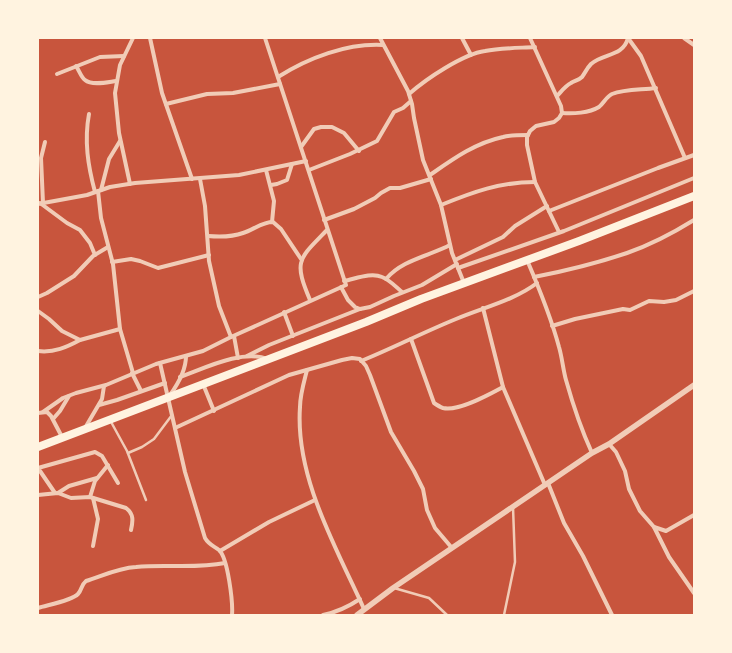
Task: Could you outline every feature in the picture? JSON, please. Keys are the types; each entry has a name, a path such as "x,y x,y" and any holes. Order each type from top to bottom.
{"highway":[{"path":"38,447 694,196"}],"street":[{"path":"130,184 120,141 115,93 120,65 133,38"},
{"path":"150,38 162,93 192,179"},
{"path":"43,412 53,404 69,396 104,386 160,363 203,351 310,300 346,285 265,38"},
{"path":"380,38 409,94 423,160 441,204 450,245 464,283"},
{"path":"462,38 471,54"},
{"path":"531,38 561,106 562,113 559,118 554,122 536,126 530,131 528,134 527,145 535,182 559,232"},
{"path":"628,38 642,56 656,88 665,115 685,158"},
{"path":"557,96 570,84 581,78 591,64 598,59 613,55 620,50 626,44 628,38"},
{"path":"684,38 694,45"},
{"path":"278,77 310,59 349,48 371,44 383,45"},
{"path":"409,94 436,74 471,54 484,50 534,47"},
{"path":"57,74 100,57 124,56"},
{"path":"76,66 84,80 89,82 104,83 116,81"},
{"path":"166,104 207,94 233,93 280,84"},
{"path":"562,113 573,114 597,108 608,96 614,93 656,88"},
{"path":"309,170 359,150 377,141 394,112 403,108 411,101"},
{"path":"88,114 86,127 90,174 98,191 101,218 112,262 120,329 133,373 141,391"},
{"path":"301,147 314,129 321,127 332,127 344,134 359,150"},
{"path":"324,220 354,210 390,188 400,188 430,177 456,157 481,143 504,136 528,134"},
{"path":"98,191 109,159 120,141"},
{"path":"44,142 40,161 41,203 67,224 80,230 90,243 96,255"},
{"path":"247,356 292,336 360,309 370,307 402,292 422,285 503,237 516,226 548,208 694,155"},
{"path":"41,203 130,184 239,175 306,162"},
{"path":"271,185 287,180 292,164"},
{"path":"266,170 274,201 272,222"},
{"path":"456,264 559,232 694,178"},
{"path":"200,179 205,206 209,256 219,306 233,336 238,358"},
{"path":"441,204 506,183 535,182"},
{"path":"534,277 568,270 628,252 673,232 694,220"},
{"path":"208,236 228,237 241,234 264,224 275,222 301,259"},
{"path":"310,300 301,274 301,259 327,230"},
{"path":"386,279 397,268 450,245"},
{"path":"38,297 74,276 96,255 108,247"},
{"path":"112,262 123,259 131,259 158,268 209,256"},
{"path":"526,260 534,277 552,326 559,347 573,404 580,426 592,453"},
{"path":"344,281 375,275 382,276 402,292"},
{"path":"361,361 483,308 515,296 528,290 536,283"},
{"path":"341,286 348,300 354,307 360,309"},
{"path":"552,326 575,319 623,309 630,310 649,301 664,302 676,300 694,291"},
{"path":"483,308 504,387 564,524 583,556 612,615"},
{"path":"38,311 62,331 80,340"},
{"path":"284,312 292,336"},
{"path":"38,351 50,352 80,340 120,329"},
{"path":"411,339 434,403 442,408 449,408 482,399 504,387"},
{"path":"180,377 221,362 247,356 257,355 269,359"},
{"path":"169,397 177,385 185,364 186,356"},
{"path":"175,428 289,376 352,358 360,359 366,366 370,375 391,432 423,489 427,510 435,528 452,548"},
{"path":"160,363 169,397 184,472 205,538 208,544 220,551 225,564 231,594 232,615"},
{"path":"307,370 300,406 300,438 311,489 326,527 360,599 361,613"},
{"path":"99,405 165,383"},
{"path":"203,384 214,411"},
{"path":"361,613 393,588 592,453 609,444 694,385"},
{"path":"84,429 102,399 104,386"},
{"path":"53,419 69,396"},
{"path":"38,413 47,412 53,419 63,438"},
{"path":"609,444 616,452 625,471 629,489 640,511 654,527 669,557 694,593"},
{"path":"40,469 95,452 102,456 118,483"},
{"path":"93,546 98,519 91,498 92,489 97,478 108,465"},
{"path":"38,478 40,469"},
{"path":"40,469 56,493 72,498 91,498 119,505 131,511 131,530"},
{"path":"38,495 56,493 69,486 97,478"},
{"path":"220,551 269,522 315,500"},
{"path":"654,527 666,530 694,515"},
{"path":"38,608 72,598 78,594 82,584 86,581 116,570 140,566 202,566 225,564"},
{"path":"323,615 347,608 360,599"}],"lane":[{"path":"128,453 142,447 154,439 172,415"},
{"path":"109,420 128,453 146,500"},
{"path":"504,615 515,562 513,507"},
{"path":"393,588 429,598 447,615"}]}
